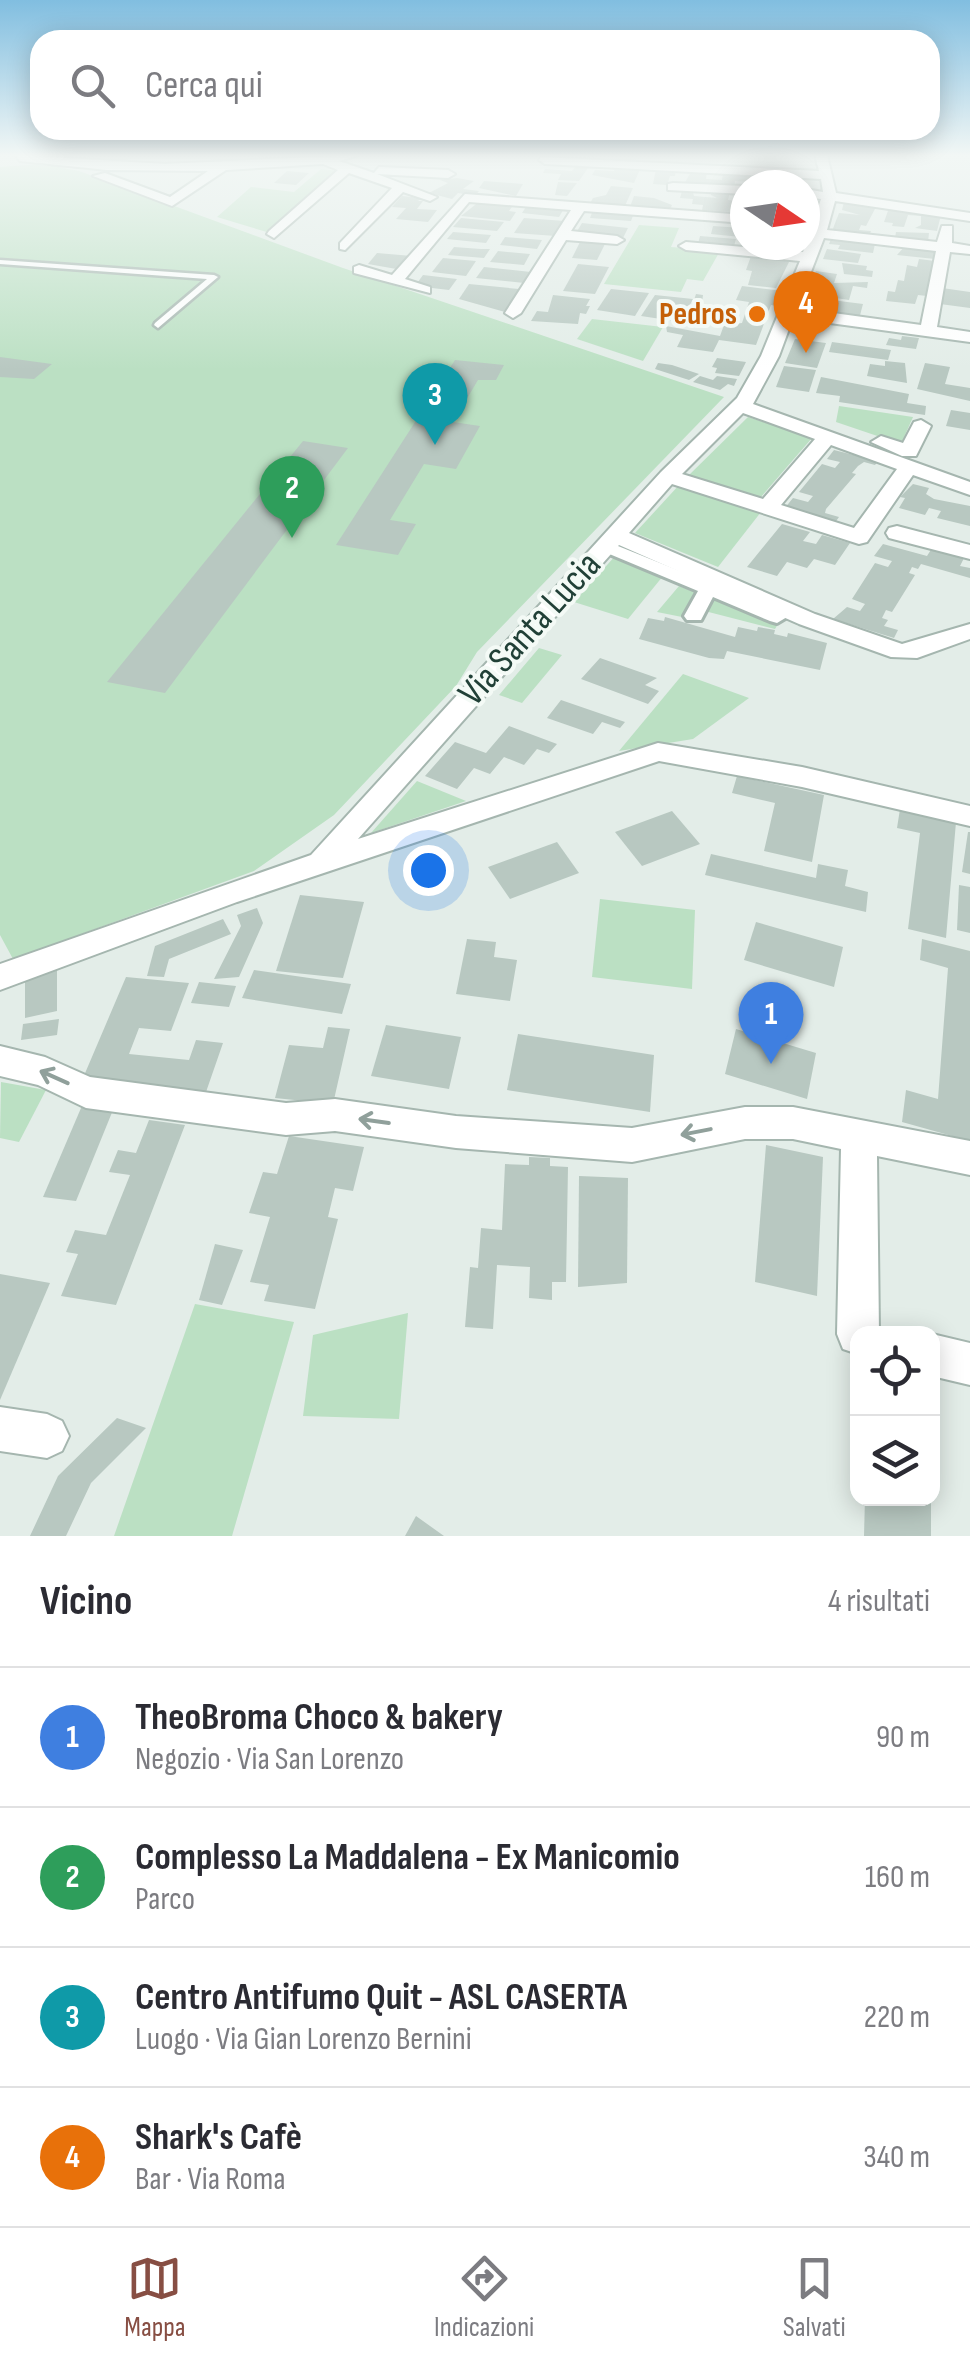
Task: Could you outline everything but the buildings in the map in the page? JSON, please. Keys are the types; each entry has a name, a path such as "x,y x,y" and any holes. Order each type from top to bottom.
{"street":[{"path":"274,234 282,227"},
{"path":"345,246 363,227"},
{"path":"395,282 442,227"},
{"path":"513,312 566,227"},
{"path":"928,331 947,227"},
{"path":"820,233 970,250"},
{"path":"564,235 618,240"},
{"path":"686,246 730,250"},
{"name":"Via Santa Lucia","path":"321,862 614,542 668,476 744,401 770,356 807,260"},
{"path":"359,270 424,290"},
{"path":"787,312 970,337"},
{"path":"744,401 909,452 921,426"},
{"path":"744,401 827,437 970,490"},
{"path":"766,509 827,437"},
{"path":"668,476 858,536 909,468"},
{"path":"896,532 970,552"},
{"path":"614,542 708,589 777,617"},
{"path":"614,542 900,652 970,631"},
{"path":"694,616 708,589"},
{"path":"0,977 321,862 658,752 802,777 970,816"},
{"path":"0,1061 45,1072 86,1092 286,1118 334,1115 456,1132 632,1145 745,1123 793,1123 970,1158"},
{"path":"858,1326 860,1136"},
{"path":"940,1357 970,1364"},
{"path":"0,1428 47,1436"}],"lane":[{"path":"0,262 214,277 158,325"}],"green space":[{"path":"0,227 231,227 724,397 477,652 456,686 334,815 254,871 13,959 0,935"},
{"path":"249,227 277,227 270,233"},
{"path":"638,227 679,228 671,247 720,251 703,281 687,279 681,292 604,284"},
{"path":"592,319 663,327 643,361 577,339"},
{"path":"839,406 913,417 901,444 836,422"},
{"path":"748,417 812,438 761,497 687,477"},
{"path":"680,484 761,512 718,567 635,533"},
{"path":"616,555 663,576 628,619 574,602"},
{"path":"679,586 778,624 775,629 693,608 687,618 657,612"},
{"path":"539,648 562,655 522,703 499,695"},
{"path":"683,674 749,698 693,739 619,751"},
{"path":"417,781 466,801 371,833"},
{"path":"600,899 695,910 692,989 592,977"},
{"path":"1,1082 46,1090 19,1142 0,1138"},
{"path":"195,1304 294,1322 232,1536 114,1536"},
{"path":"408,1313 399,1419 303,1416 313,1335"}],"place":[{"name":"Pedros","path":"757,314"},
{"name":"Shark's Cafè","path":"806,353"},
{"name":"Centro Antifumo Quit - ASL CASERTA","path":"435,445"},
{"name":"Complesso La Maddalena - Ex Manicomio","path":"292,538"},
{"name":"TheoBroma Choco & bakery","path":"771,1064"}]}
